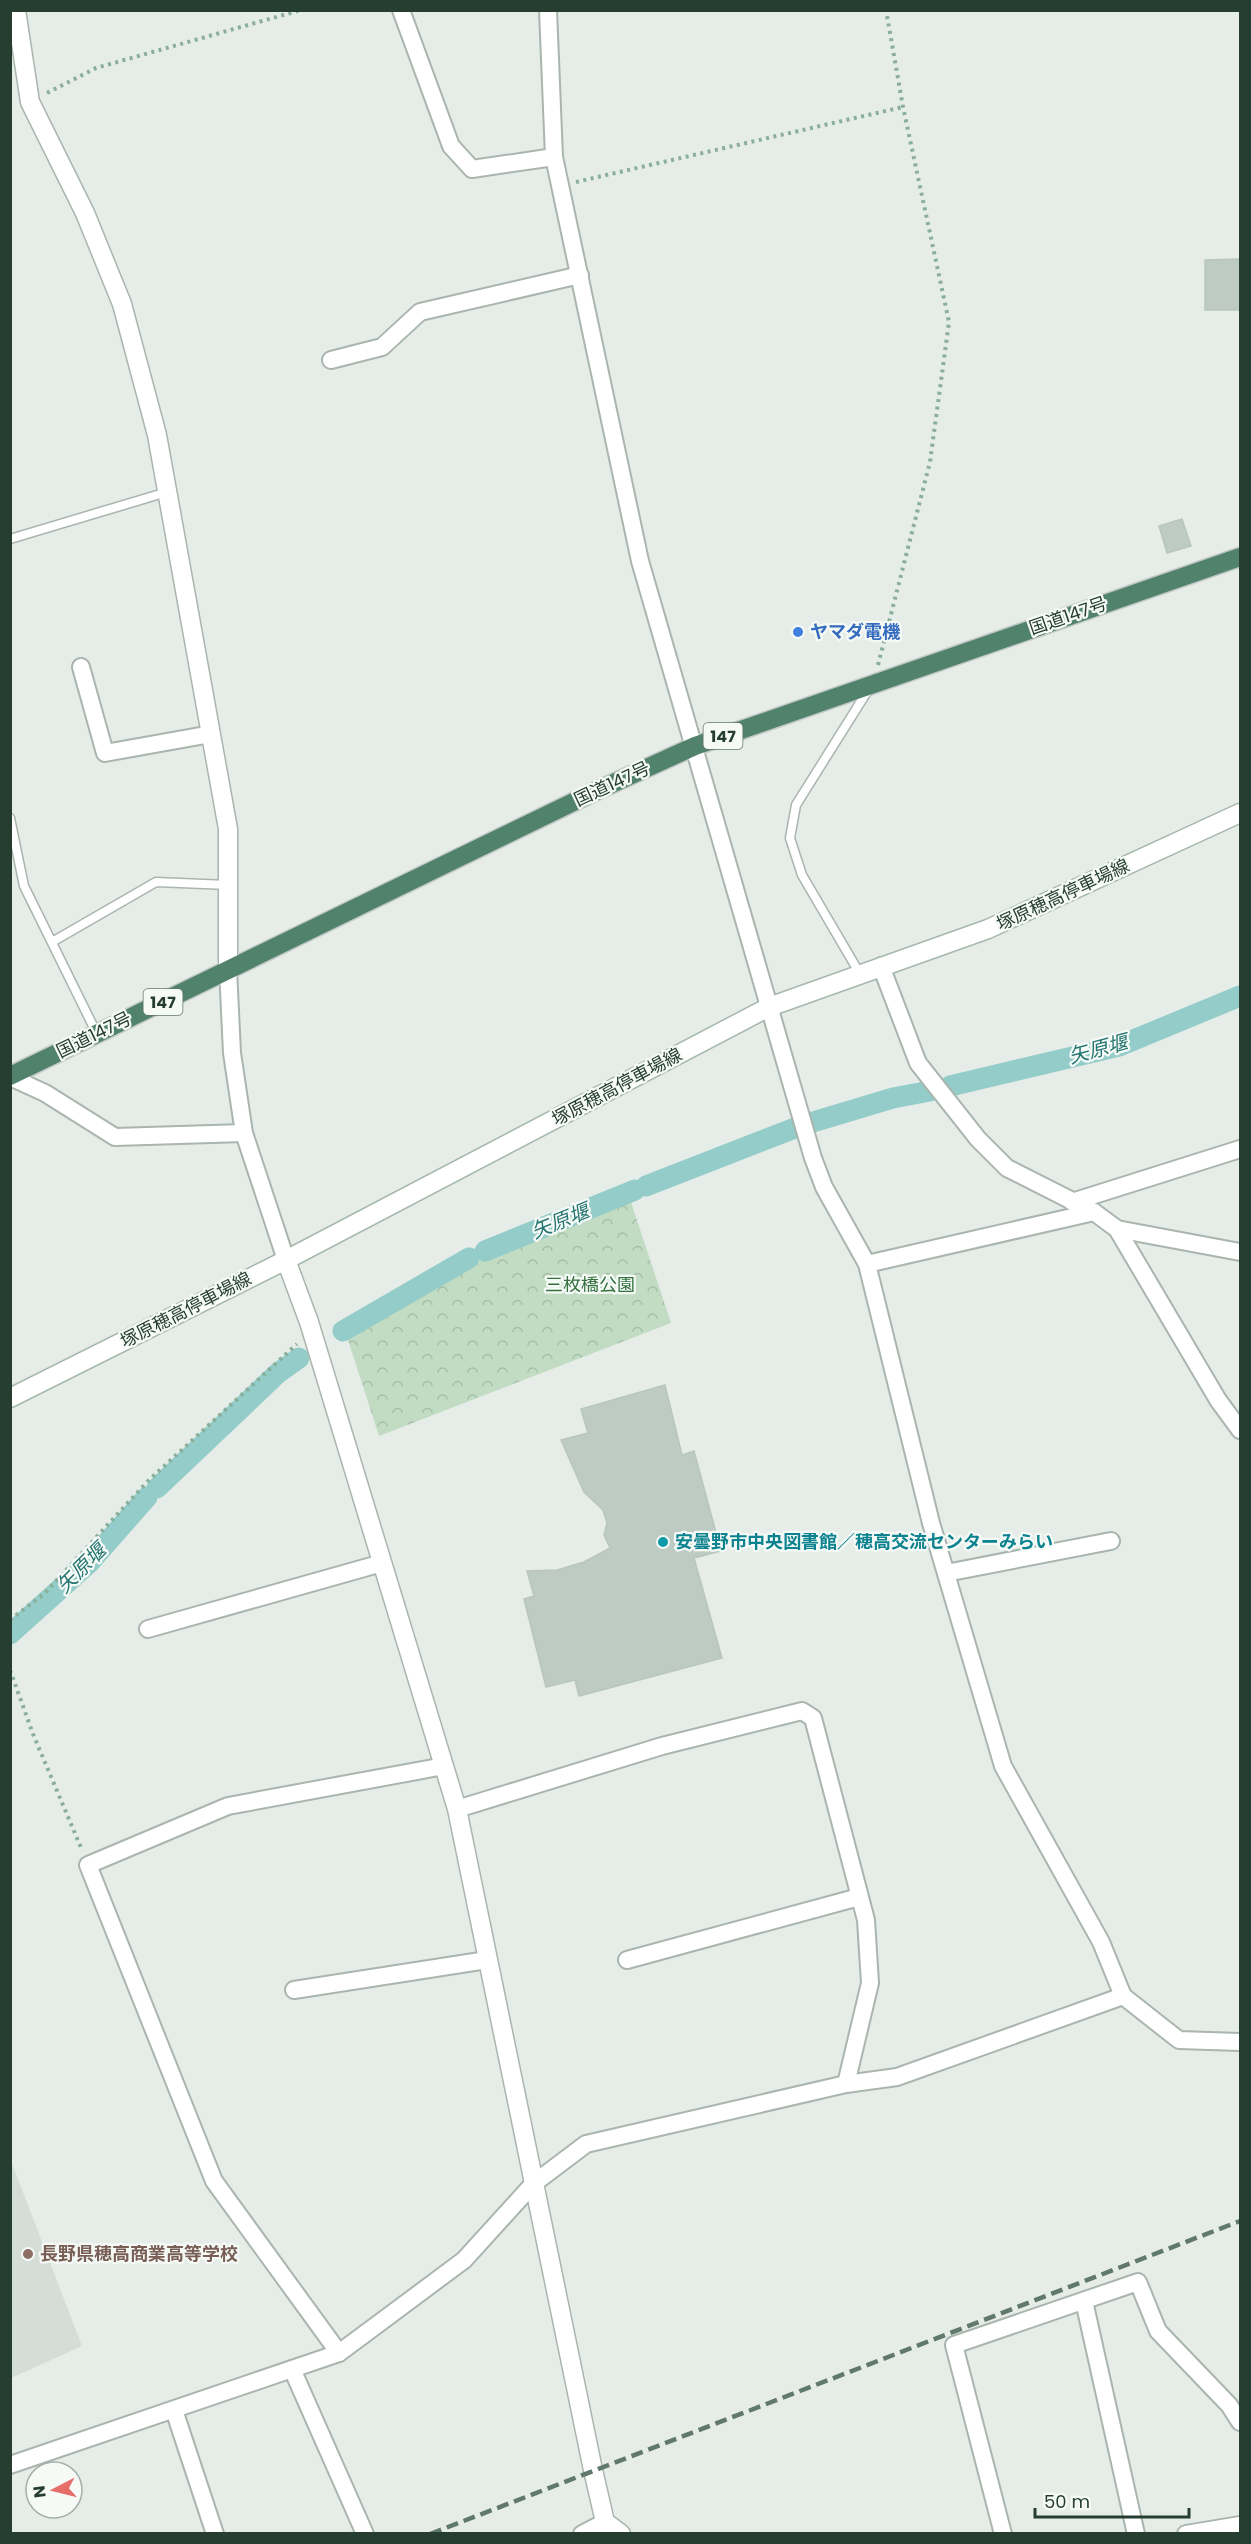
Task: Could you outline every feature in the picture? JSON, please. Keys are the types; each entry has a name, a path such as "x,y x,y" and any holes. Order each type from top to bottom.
{"highway":[{"name":"国道147号","path":"10,1076 594,792 695,746 873,682 1240,556"}],"street":[{"path":"16,10 30,102 85,213 122,304 157,435 228,829 228,969 232,1053 244,1133 309,1322 457,1809 533,2184 605,2522 621,2534"},
{"path":"401,10 451,146 472,169 554,157"},
{"path":"548,10 554,157 640,561 769,1007 824,1187 867,1264 931,1523 1003,1766 1101,1942 1123,1996 1179,2040 1240,2042"},
{"path":"331,360 382,347 420,312 580,275"},
{"path":"81,667 105,753 211,734"},
{"name":"塚原穂高停車場線","path":"10,1398 286,1260 769,1007 988,929 1240,813"},
{"path":"881,966 918,1063 978,1139 1007,1168 1094,1212 1117,1229 1218,1401 1240,1430"},
{"path":"10,1076 45,1093 115,1137 244,1133"},
{"path":"1072,1202 1240,1149"},
{"path":"867,1264 1094,1212"},
{"path":"1117,1229 1240,1252"},
{"path":"946,1573 1111,1541"},
{"path":"148,1629 382,1563"},
{"path":"457,1809 662,1746 802,1712 813,1718 866,1920 870,1983 846,2084"},
{"path":"339,2354 214,2181 88,1864 228,1806 444,1766"},
{"path":"627,1960 859,1897"},
{"path":"294,1990 488,1960"},
{"path":"10,2465 339,2354 464,2260 533,2184 586,2144 846,2084 897,2077 1123,1996"},
{"path":"1003,2534 954,2345 1138,2282 1158,2331 1230,2405 1240,2422"},
{"path":"1084,2301 1136,2534"},
{"path":"292,2369 365,2534"},
{"path":"174,2410 215,2534"},
{"path":"582,2534 605,2522"},
{"path":"1186,2534 1240,2525"}],"lane":[{"path":"10,538 167,492"},
{"path":"860,974 802,875 790,838 796,805 873,682"},
{"path":"10,818 24,886 97,1034"},
{"path":"52,942 156,882 228,885"}],"path":[{"path":"30,102 96,68 301,10"},
{"path":"873,682 930,462 949,322 903,107 886,10"},
{"path":"559,186 903,107"},
{"path":"10,1620 45,1593 148,1481 291,1347 304,1340"},
{"path":"10,1670 33,1734 88,1864"}],"shaded area":[{"name":"長野県穂高商業高等学校","path":"11,2161 82,2346 10,2378"}],"green space":[{"name":"三枚橋公園","path":"630,1199 671,1323 379,1436 347,1337 460,1269"}],"building":[{"path":"1240,259 1240,310 1205,310 1205,260"},
{"path":"1182,519 1191,546 1167,553 1159,526"},
{"name":"安曇野市中央図書館／穂高交流センターみらい","path":"665,1385 682,1455 694,1451 721,1551 694,1558 722,1658 579,1696 575,1680 546,1687 524,1599 534,1596 527,1571 557,1570 584,1562 610,1548 604,1535 607,1523 603,1510 584,1492 561,1440 588,1433 581,1409"}],"waterway":[{"name":"矢原堰","path":"950,1086 1119,1046 1240,996"},
{"name":"矢原堰","path":"813,1122 893,1098 930,1091"},
{"name":"矢原堰","path":"646,1186 795,1128"},
{"name":"矢原堰","path":"485,1251 635,1190"},
{"name":"矢原堰","path":"343,1331 469,1258"},
{"name":"矢原堰","path":"157,1488 278,1373 299,1358"},
{"name":"矢原堰","path":"10,1634 89,1563 147,1497"}],"railway":[{"path":"430,2534 1240,2221"}],"place":[{"name":"ヤマダ電機","path":"798,632"},
{"name":"安曇野市中央図書館／穂高交流センターみらい","path":"663,1542"},
{"name":"長野県穂高商業高等学校","path":"28,2254"}]}
